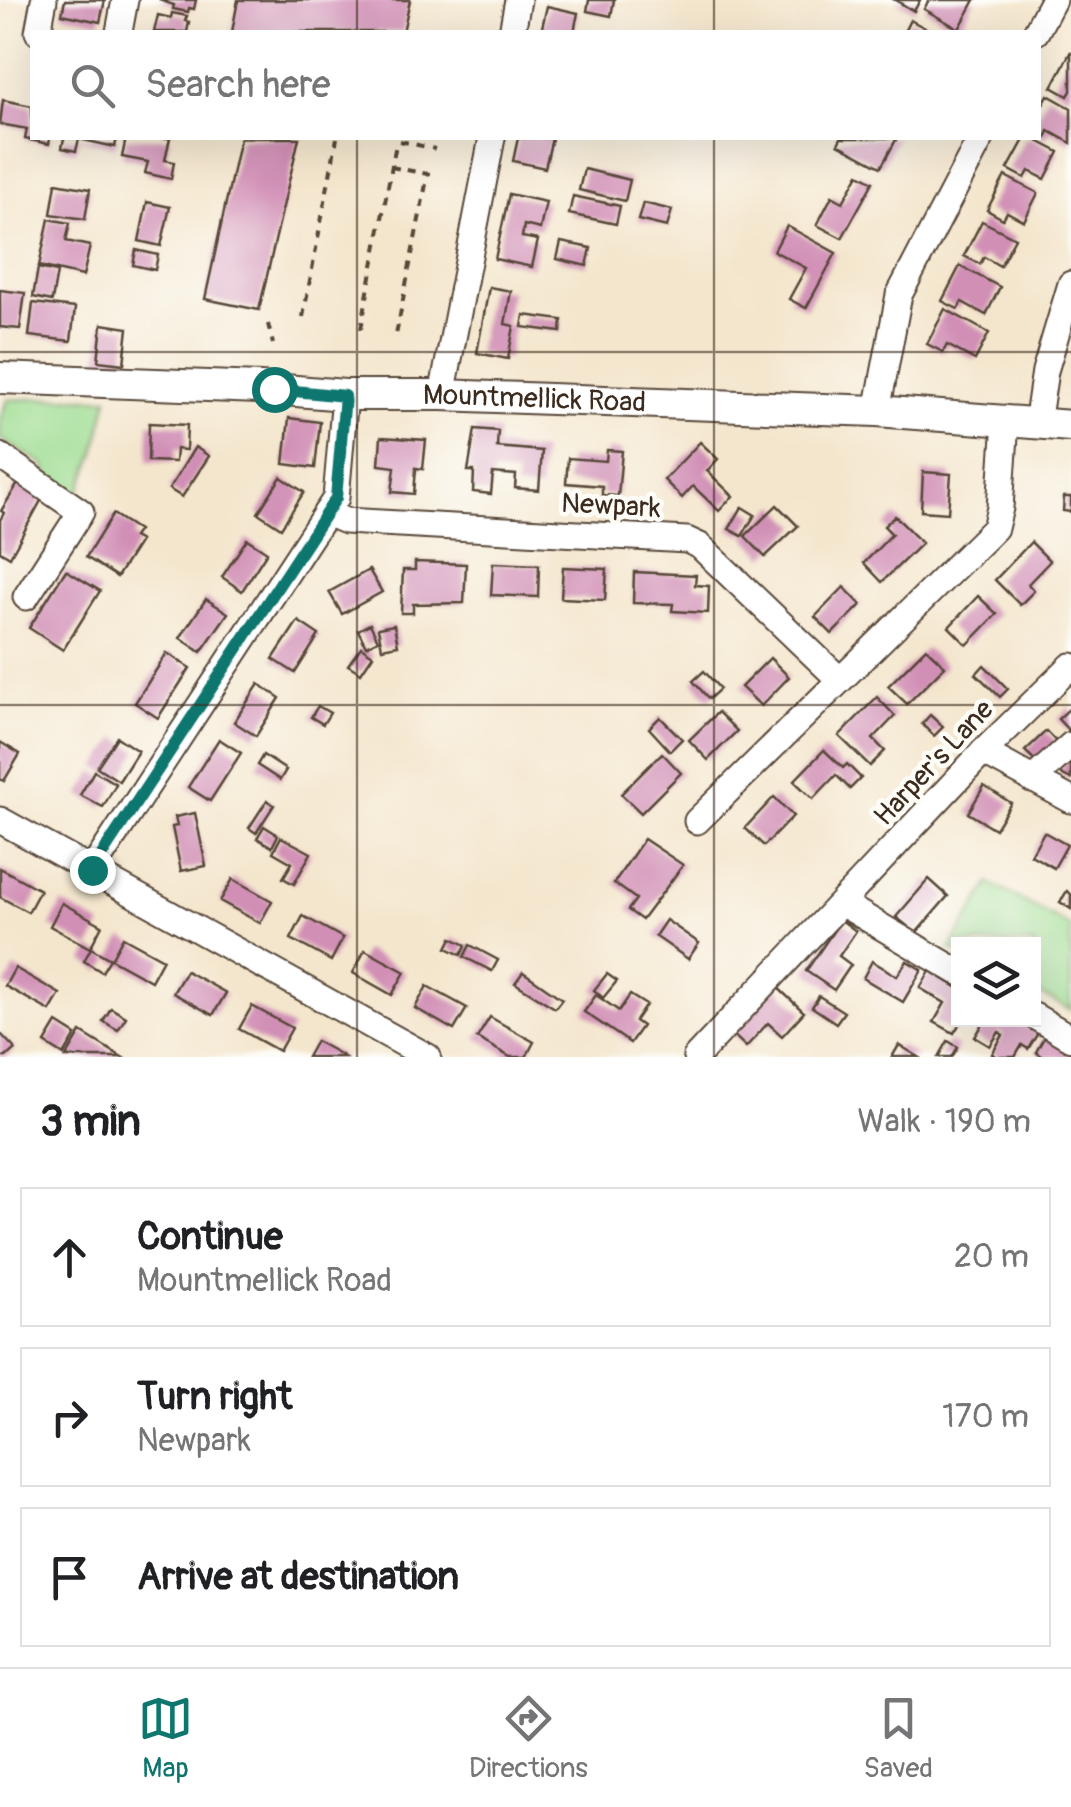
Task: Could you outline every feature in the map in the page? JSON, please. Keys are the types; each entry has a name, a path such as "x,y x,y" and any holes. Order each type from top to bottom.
{"main road":[{"name":"Mountmellick Road","path":"0,378 260,388 345,396 442,395 877,411 1071,426"}],"street":[{"path":"38,30 44,0"},
{"path":"120,30 125,0"},
{"path":"512,30 518,0"},
{"path":"1037,30 1053,0"},
{"path":"442,395 492,140"},
{"path":"877,411 899,295 980,140"},
{"path":"1037,424 1045,370 1071,284"},
{"path":"92,870 336,498 345,396"},
{"path":"697,821 995,528 1006,422"},
{"path":"0,456 81,512 26,597"},
{"name":"Newpark","path":"326,513 346,522 687,540 700,546 840,679"},
{"name":"Harper's Lane","path":"696,1057 983,752 1071,666"},
{"path":"1032,780 1071,745"},
{"path":"983,752 1071,800"},
{"path":"0,820 428,1057"},
{"path":"843,904 951,968"},
{"path":"1041,1020 1071,1038"}],"path":[{"path":"303,317 337,140"},
{"path":"361,328 398,142 434,148"},
{"path":"391,168 428,174 396,335"},
{"path":"268,324 273,344"}],"green space":[{"path":"108,398 95,453 74,504 39,481 46,470 44,464 0,439 0,419 7,400"},
{"path":"990,883 1071,927 1071,1010 1041,995 1041,937 957,937"}],"building":[{"path":"65,0 105,0 100,22 62,14"},
{"path":"159,0 196,0 194,9 189,8 188,12"},
{"path":"238,0 410,0 403,30 232,30"},
{"path":"589,0 614,0 611,16 587,11"},
{"path":"895,0 920,0 914,11"},
{"path":"929,0 975,0 959,29 924,9"},
{"path":"547,6 578,13 574,30 541,30"},
{"path":"172,13 187,16 187,30 154,30 158,15 171,18"},
{"path":"910,20 929,30 905,30"},
{"path":"1071,51 1071,91 1068,96 1052,87"},
{"path":"1048,95 1071,108 1071,143 1049,131 1046,138 1041,136 1041,108"},
{"path":"3,100 30,106 30,140 50,140 49,144 25,139 27,129 0,124"},
{"path":"64,140 79,140 76,151 62,148"},
{"path":"84,140 117,140 115,147"},
{"path":"126,140 170,140 165,160 174,162 171,179 145,173 148,162 122,157"},
{"path":"240,140 299,140 259,310 205,299"},
{"path":"518,140 552,140 545,168 513,161"},
{"path":"840,140 896,140 881,167 838,144"},
{"path":"1024,140 1036,140 1059,152 1045,179 1029,171 1025,178 1008,169"},
{"path":"584,169 630,180 625,201 579,190"},
{"path":"859,174 873,182 842,238 817,225 832,196 843,202"},
{"path":"1005,176 1038,193 1024,221 1007,212 1003,219 987,210"},
{"path":"56,183 90,189 85,219 51,214"},
{"path":"509,194 546,202 540,229 524,225 522,237 538,240 532,267 495,259"},
{"path":"573,196 620,206 616,224 569,214"},
{"path":"147,202 170,207 161,246 139,241"},
{"path":"643,203 672,210 667,227 638,220"},
{"path":"49,219 70,223 66,241 90,246 83,276 39,266"},
{"path":"982,221 1015,238 1000,266 984,257 980,264 964,256"},
{"path":"787,226 836,253 806,308 789,299 806,268 774,251"},
{"path":"561,242 591,248 587,266 557,259"},
{"path":"136,250 158,255 155,270 133,265"},
{"path":"960,266 1000,287 986,315 962,302 958,309 942,301"},
{"path":"38,268 57,272 52,301 33,297"},
{"path":"489,287 511,291 505,324 514,326 508,359 477,353"},
{"path":"0,290 25,293 20,329 0,327"},
{"path":"33,303 75,308 71,341 29,336"},
{"path":"945,309 989,333 975,360 947,345 943,352 927,344"},
{"path":"524,315 562,320 561,332 522,327"},
{"path":"102,324 128,328 124,364 98,361"},
{"path":"289,418 320,422 315,468 284,464"},
{"path":"149,423 187,425 186,450 176,449 175,462 148,461"},
{"path":"475,429 498,431 497,447 542,451 539,490 515,488 516,475 493,473 491,494 473,492 474,471 468,471"},
{"path":"381,437 426,440 423,469 416,468 414,494 392,492 395,467 379,465"},
{"path":"700,442 718,459 707,471 733,496 719,511 693,486 682,498 664,480"},
{"path":"195,447 209,456 182,497 169,489"},
{"path":"607,450 622,451 618,496 602,495 602,486 566,483 568,458 606,461"},
{"path":"923,472 951,474 948,513 921,511"},
{"path":"281,477 304,492 281,528 258,513"},
{"path":"19,482 43,497 10,557 0,551 0,520 4,513 1,511"},
{"path":"1064,497 1071,497 1071,512 1063,511"},
{"path":"777,505 798,526 765,557 745,536"},
{"path":"742,507 755,515 742,536 729,529"},
{"path":"113,514 138,530 133,537 140,541 117,577 86,557"},
{"path":"895,516 922,543 882,582 864,563 892,534 884,526"},
{"path":"247,539 267,552 242,591 222,577"},
{"path":"1031,542 1050,561 1028,584 1034,591 1020,605 995,580"},
{"path":"415,562 466,564 464,603 413,604 413,613 401,613 403,570 415,570"},
{"path":"493,563 539,565 538,597 491,595"},
{"path":"563,567 607,569 605,600 561,598"},
{"path":"66,570 100,591 63,650 29,628"},
{"path":"369,570 382,592 342,614 329,592"},
{"path":"634,572 696,575 695,585 709,586 708,613 672,611 673,604 633,603"},
{"path":"844,587 861,605 832,634 815,617"},
{"path":"978,596 997,614 967,645 949,627"},
{"path":"206,599 228,613 201,652 180,638"},
{"path":"298,621 319,635 295,673 273,659"},
{"path":"370,624 378,640 366,646 358,630"},
{"path":"394,625 398,645 382,648 378,628"},
{"path":"361,647 373,655 361,673 348,665"},
{"path":"926,648 945,666 907,704 888,686"},
{"path":"167,653 190,668 158,718 135,703"},
{"path":"770,658 789,677 761,706 741,687"},
{"path":"984,665 1008,689 1000,697 976,674"},
{"path":"704,671 720,689 709,699 693,681"},
{"path":"259,684 280,698 256,736 234,722"},
{"path":"877,697 895,716 873,739 885,751 870,766 839,736"},
{"path":"318,706 330,713 323,724 311,717"},
{"path":"1071,707 1071,733 1058,719"},
{"path":"718,712 737,731 708,760 689,740"},
{"path":"930,715 943,727 934,736 922,724"},
{"path":"660,717 682,739 670,751 649,728"},
{"path":"1046,731 1060,746 1040,765 1025,751"},
{"path":"117,737 138,751 119,781 97,767"},
{"path":"219,739 241,753 210,801 188,787"},
{"path":"0,742 20,754 4,781 0,779"},
{"path":"824,750 861,778 850,789 836,775 813,799 794,781"},
{"path":"1071,751 1071,779 1059,773"},
{"path":"662,753 681,773 641,813 621,794"},
{"path":"263,755 286,770 280,780 257,765"},
{"path":"94,771 116,784 103,807 80,795"},
{"path":"984,786 1011,803 995,829 968,813"},
{"path":"774,797 793,816 764,846 745,828"},
{"path":"267,800 274,805 256,833 249,828"},
{"path":"195,813 206,866 181,871 172,827 177,826 175,817"},
{"path":"264,826 278,835 272,847 257,838"},
{"path":"1044,832 1067,845 1054,868 1031,855"},
{"path":"281,837 311,853 294,884 283,878 292,863 273,852"},
{"path":"644,839 683,865 642,920 628,910 636,899 614,883"},
{"path":"0,868 40,890 28,912 0,897"},
{"path":"233,879 272,901 260,923 220,901"},
{"path":"929,879 948,896 916,933 896,917"},
{"path":"1067,891 1071,894 1071,909 1060,902"},
{"path":"62,903 102,925 90,948 50,926"},
{"path":"303,916 343,938 331,961 291,939"},
{"path":"666,920 699,943 688,959 655,936"},
{"path":"841,920 856,931 839,956 851,965 834,990 806,971"},
{"path":"123,937 163,959 151,981 111,959"},
{"path":"452,938 466,945 461,955 447,948"},
{"path":"470,945 498,960 492,971 464,957"},
{"path":"91,948 110,959 102,972 84,961"},
{"path":"365,950 405,972 392,995 353,973"},
{"path":"872,961 897,976 907,961 922,970 903,1002 863,978"},
{"path":"15,968 60,994 50,1011 5,986"},
{"path":"186,971 226,993 213,1015 173,993"},
{"path":"930,971 951,984 951,1027 958,1027 954,1033 934,1022 945,1003 920,988"},
{"path":"523,972 562,999 555,1008 515,983"},
{"path":"607,974 617,981 603,998 594,990"},
{"path":"775,985 804,1012 782,1036 768,1023 746,1047 731,1033"},
{"path":"427,986 467,1008 454,1030 415,1008"},
{"path":"596,995 619,1011 630,995 646,1005 635,1021 642,1026 630,1043 584,1012"},
{"path":"819,996 844,1012 836,1023 812,1007"},
{"path":"252,1006 292,1028 279,1051 239,1029"},
{"path":"111,1008 126,1017 118,1030 103,1021"},
{"path":"490,1017 534,1042 526,1057 510,1057 477,1038"},
{"path":"57,1023 76,1035 64,1055 45,1043"},
{"path":"981,1027 1027,1027 1038,1033 1028,1049 1022,1045 1015,1057 992,1054 1003,1035 999,1032 990,1046 975,1037"},
{"path":"81,1032 102,1045 122,1057 66,1057"},
{"path":"0,1033 15,1049 6,1057 0,1057"},
{"path":"1046,1034 1071,1048 1071,1057 1042,1057 1036,1052"},
{"path":"316,1041 336,1052 344,1057 307,1057"},
{"path":"948,1041 958,1047 952,1057 939,1057"},
{"path":"899,1045 919,1057 892,1057"}],"route":[{"path":"92,870 336,498 345,396 274,389"}]}
